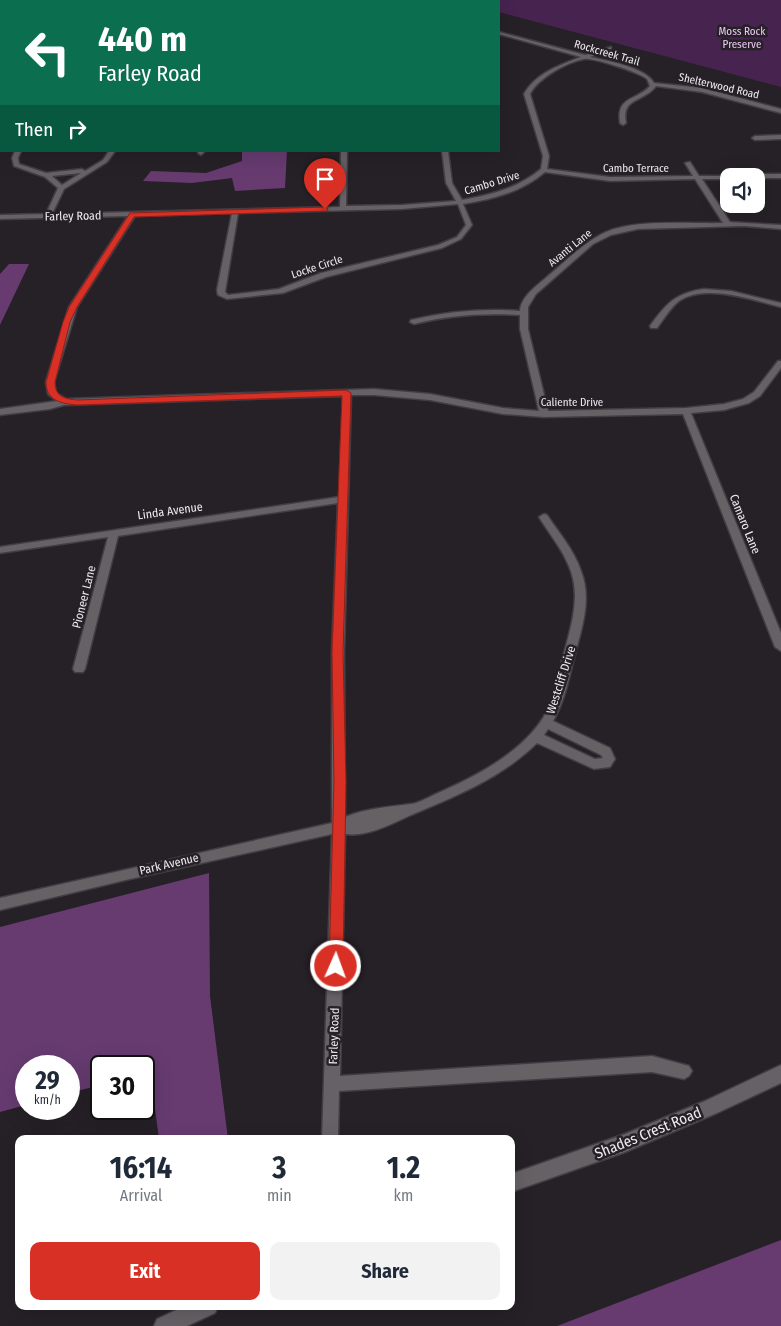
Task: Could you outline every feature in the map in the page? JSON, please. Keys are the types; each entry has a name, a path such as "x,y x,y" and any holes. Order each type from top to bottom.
{"street":[{"name":"Rockcreek Trail","path":"500,33 638,72 648,77 652,84"},
{"path":"505,40 512,37"},
{"path":"544,170 546,156 529,104 528,90 534,82 609,48"},
{"path":"623,123 621,112 624,105 647,92 652,84"},
{"name":"Shelterwood Road","path":"652,84 702,90 781,111"},
{"path":"755,138 781,137"},
{"path":"18,152 15,158 16,165 26,171 47,175 79,172 94,167"},
{"path":"48,216 61,188 109,158 112,152"},
{"path":"343,209 344,152"},
{"path":"444,152 449,182 459,203"},
{"path":"688,163 728,225"},
{"name":"Cambo Terrace","path":"544,170 610,179 720,177"},
{"name":"Cambo Drive","path":"235,212 459,203 480,199 517,187 533,180 544,170"},
{"path":"47,175 57,181 61,188"},
{"path":"765,176 781,176"},
{"name":"Locke Circle","path":"235,212 221,290 227,298 280,291 324,274 448,244 459,238 469,225 466,214 459,203"},
{"name":"Farley Road","path":"0,217 235,212"},
{"path":"64,402 52,394 50,382 66,322 77,299 132,215"},
{"name":"Avanti Lane","path":"523,313 532,293 591,243 603,236 638,227 728,225 781,227"},
{"path":"654,326 679,298 696,292 728,293 781,305"},
{"path":"414,322 442,314 464,311 523,313 524,330 544,414"},
{"name":"Caliente Drive","path":"346,393 411,394 503,411 544,414 686,411 724,407 746,401 758,394 781,364"},
{"path":"0,412 50,406 64,402 346,393"},
{"name":"Farley Road","path":"330,1135 340,782 338,652 346,393"},
{"name":"Camaro Lane","path":"686,411 781,647"},
{"name":"Linda Avenue","path":"0,550 343,499"},
{"name":"Westcliff Drive","path":"339,828 350,830 383,822 458,791 514,755 536,737 546,722 555,705 581,607 578,579 574,566 544,517"},
{"name":"Pioneer Lane","path":"79,669 114,532"},
{"path":"536,737 594,764 606,763 609,759 606,752 597,746 546,722"},
{"name":"Park Avenue","path":"0,904 139,871 339,828"},
{"path":"332,1084 652,1064 684,1071"},
{"name":"Shades Crest Road","path":"515,1182 625,1143 711,1107 781,1074"},
{"path":"164,1326 199,1310"}],"green space":[{"name":"Moss Rock Preserve","path":"500,0 781,0 781,87 500,12"}],"shaded area":[{"path":"242,152 287,152 285,188 235,191 232,178 192,183 143,181 151,171 206,173 242,161"},
{"path":"9,264 29,264 0,325 0,274"},
{"path":"209,873 210,996 227,1135 158,1135 155,1109 155,1055 90,1055 90,1088 80,1090 80,1055 15,1055 15,1108 0,1112 0,927"},
{"path":"781,1240 781,1326 557,1326"}],"route":[{"path":"325,209 132,215 73,307 66,322 50,382 50,389 52,394 64,402 78,403 346,393 338,652 340,848 336,966"}]}
